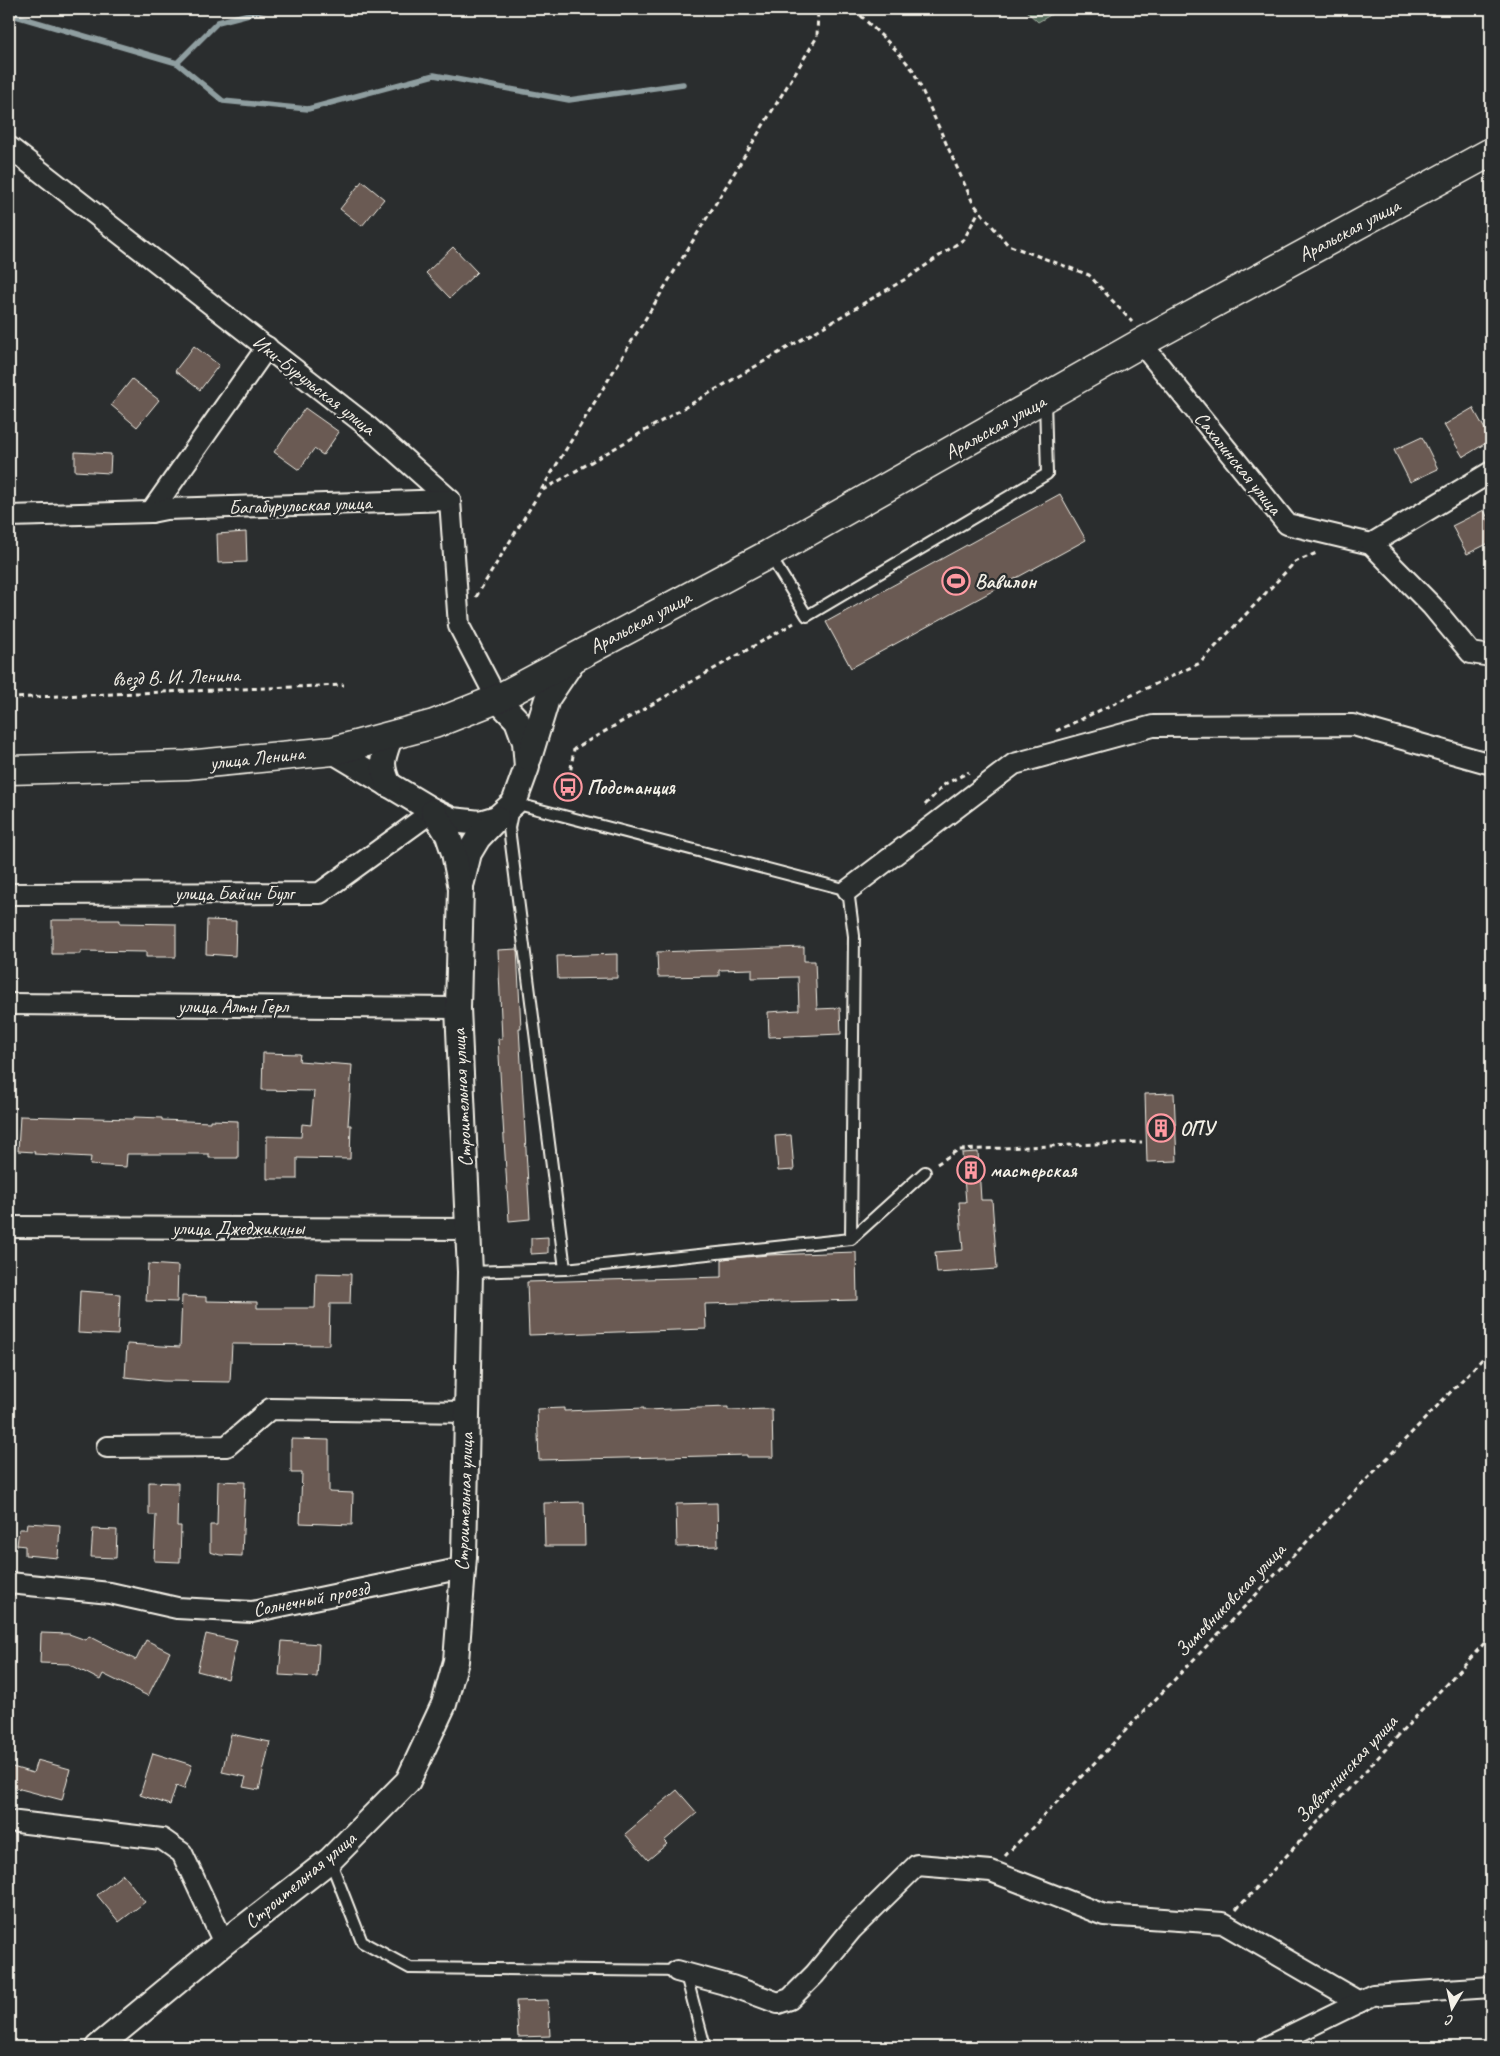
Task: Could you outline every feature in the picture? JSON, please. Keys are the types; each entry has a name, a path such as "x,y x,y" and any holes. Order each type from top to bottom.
{"main road":[{"name":"Аральская улица","path":"497,699 769,554 1140,343 1491,152"},
{"name":"улица Ленина","path":"9,770 187,765 332,751 434,724 497,699"}],"street":[{"name":"Ики-Бурульская улица","path":"9,146 366,425 450,500"},
{"name":"Сахалинская улица","path":"1140,343 1288,524 1371,544"},
{"path":"151,512 267,347"},
{"path":"1491,472 1371,544 1432,606 1471,653 1491,656"},
{"path":"450,500 459,626 497,699 517,720 525,742 527,767"},
{"name":"Багабурульская улица","path":"9,516 450,500"},
{"path":"461,888 469,853 478,838 506,810 527,767 546,699 576,656"},
{"path":"848,890 1014,764 1154,726 1353,725 1491,764"},
{"path":"390,785 382,769 384,754 391,735"},
{"name":"Строительная улица","path":"332,751 433,811 452,820 480,823 506,810"},
{"name":"Строительная улица","path":"98,2047 224,1943 330,1860 408,1781 444,1704 456,1661 463,1568 470,1272 458,1008 461,888 454,853 448,835 433,811"},
{"name":"улица Байин Булг","path":"9,894 320,893 433,811"},
{"name":"улица Алтн Герл","path":"9,1004 458,1008"},
{"name":"улица Джеджикины","path":"9,1227 468,1229"},
{"path":"107,1447 227,1446 270,1409 467,1412"},
{"name":"Солнечный проезд","path":"9,1583 110,1594 177,1608 252,1612 463,1568"},
{"path":"9,1821 162,1839 182,1853 224,1943"},
{"path":"681,1972 732,1986 778,2003 790,1999 852,1929 917,1865 990,1870 1104,1915 1224,1923 1359,2002"},
{"path":"1267,2047 1372,1995 1491,1987"}],"lane":[{"path":"769,554 807,616 1047,474 1045,398"},
{"path":"565,1269 506,810 848,890 854,936 851,1238"},
{"path":"470,1272 565,1269 851,1238 925,1172"},
{"path":"330,1860 362,1942 410,1968 681,1972 705,2047"}],"path":[{"path":"459,626 817,37 818,9"},
{"path":"854,9 913,70 973,203 1008,246 1089,275 1130,319 1140,343"},
{"path":"541,491 909,276 964,239 979,211"},
{"path":"1051,734 1200,663 1295,562 1348,539"},
{"path":"568,787 574,749 807,616"},
{"name":"въезд В. И. Ленина","path":"9,698 344,685"},
{"path":"920,812 945,784 972,771"},
{"path":"925,1172 958,1150 1142,1142"},
{"name":"Зимовниковская улица","path":"990,1870 1491,1350"},
{"name":"Заветнинская улица","path":"1224,1923 1491,1636"}],"green space":[{"path":"1024,9 1061,9 1038,22"}],"building":[{"path":"362,181 384,199 362,226 340,209"},
{"path":"453,247 477,272 450,298 426,273"},
{"path":"194,346 219,365 200,390 175,371"},
{"path":"132,379 159,400 137,427 111,405"},
{"path":"305,408 339,432 323,455 314,449 299,470 274,452"},
{"path":"1473,408 1491,440 1463,457 1444,425"},
{"path":"1422,437 1438,469 1410,482 1394,450"},
{"path":"75,452 111,454 110,473 75,471"},
{"name":"Вавилон","path":"1060,494 1086,540 851,668 826,622"},
{"path":"1484,510 1491,525 1491,542 1467,554 1452,526"},
{"path":"246,532 247,562 218,563 217,534"},
{"path":"52,920 120,920 120,923 176,924 176,957 146,957 146,952 81,951 81,954 52,954"},
{"path":"207,920 236,921 235,956 206,954"},
{"path":"804,947 804,961 815,961 817,1009 840,1008 841,1034 769,1037 768,1012 799,1010 798,977 752,978 752,969 719,970 719,976 658,977 657,952"},
{"path":"517,949 521,1028 519,1028 530,1219 509,1221 498,1039 502,1039 498,950"},
{"path":"617,954 617,978 558,979 557,956"},
{"path":"263,1053 300,1054 299,1061 352,1065 348,1125 351,1125 350,1159 297,1158 297,1179 267,1179 267,1136 301,1137 302,1124 311,1125 314,1091 262,1090"},
{"name":"ОПУ","path":"1174,1093 1177,1161 1147,1162 1145,1094"},
{"path":"20,1116 133,1119 134,1117 210,1122 210,1120 238,1121 238,1158 209,1158 209,1154 127,1154 126,1167 90,1165 91,1157 34,1154 35,1152 18,1151"},
{"path":"791,1135 794,1170 778,1171 775,1136"},
{"path":"978,1152 981,1200 992,1200 997,1269 937,1273 935,1252 963,1250 959,1202 966,1202 962,1153"},
{"path":"548,1237 548,1253 531,1254 531,1238"},
{"path":"856,1252 857,1300 705,1304 706,1329 529,1335 527,1282 722,1277 722,1259 768,1255"},
{"path":"148,1264 178,1266 177,1302 146,1301"},
{"path":"316,1273 351,1274 350,1304 330,1304 329,1345 232,1344 230,1382 163,1381 125,1377 127,1344 180,1347 182,1296 206,1297 206,1301 257,1302 257,1308 315,1308"},
{"path":"80,1291 120,1294 118,1335 78,1333"},
{"path":"728,1407 728,1410 772,1409 773,1457 747,1457 747,1455 539,1460 537,1409 564,1408 564,1411"},
{"path":"291,1439 329,1440 329,1492 353,1493 352,1525 300,1523 302,1473 291,1473"},
{"path":"218,1481 245,1482 242,1556 220,1555 210,1552 210,1525 217,1525"},
{"path":"149,1482 178,1483 177,1526 181,1526 180,1562 154,1561 156,1515 149,1515"},
{"path":"584,1502 585,1546 545,1546 544,1503"},
{"path":"717,1503 718,1546 677,1547 676,1504"},
{"path":"27,1523 60,1525 58,1558 25,1555 25,1546 17,1545 19,1529 26,1529"},
{"path":"93,1529 117,1530 116,1558 91,1557"},
{"path":"41,1633 69,1634 86,1640 89,1636 136,1660 146,1640 170,1652 148,1696 103,1674 100,1680 69,1664 40,1663"},
{"path":"206,1634 237,1641 228,1679 197,1671"},
{"path":"282,1641 319,1644 317,1677 279,1675"},
{"path":"231,1734 270,1742 259,1790 243,1787 246,1777 222,1772"},
{"path":"153,1753 192,1765 184,1789 176,1786 170,1805 140,1795"},
{"path":"37,1760 70,1769 62,1800 9,1786 9,1766 33,1773"},
{"path":"677,1790 697,1813 664,1841 667,1844 648,1860 625,1834"},
{"path":"123,1874 145,1902 119,1922 97,1895"},
{"path":"548,2000 550,2036 518,2037 516,2001"}],"waterway":[{"path":"177,63 218,22 268,9"},
{"path":"9,14 177,63 223,101 308,109 434,75 569,100 683,84"}],"place":[{"name":"Вавилон","path":"956,581"},
{"name":"Подстанция","path":"568,787"},
{"name":"ОПУ","path":"1161,1128"},
{"name":"мастерская","path":"971,1170"}]}
